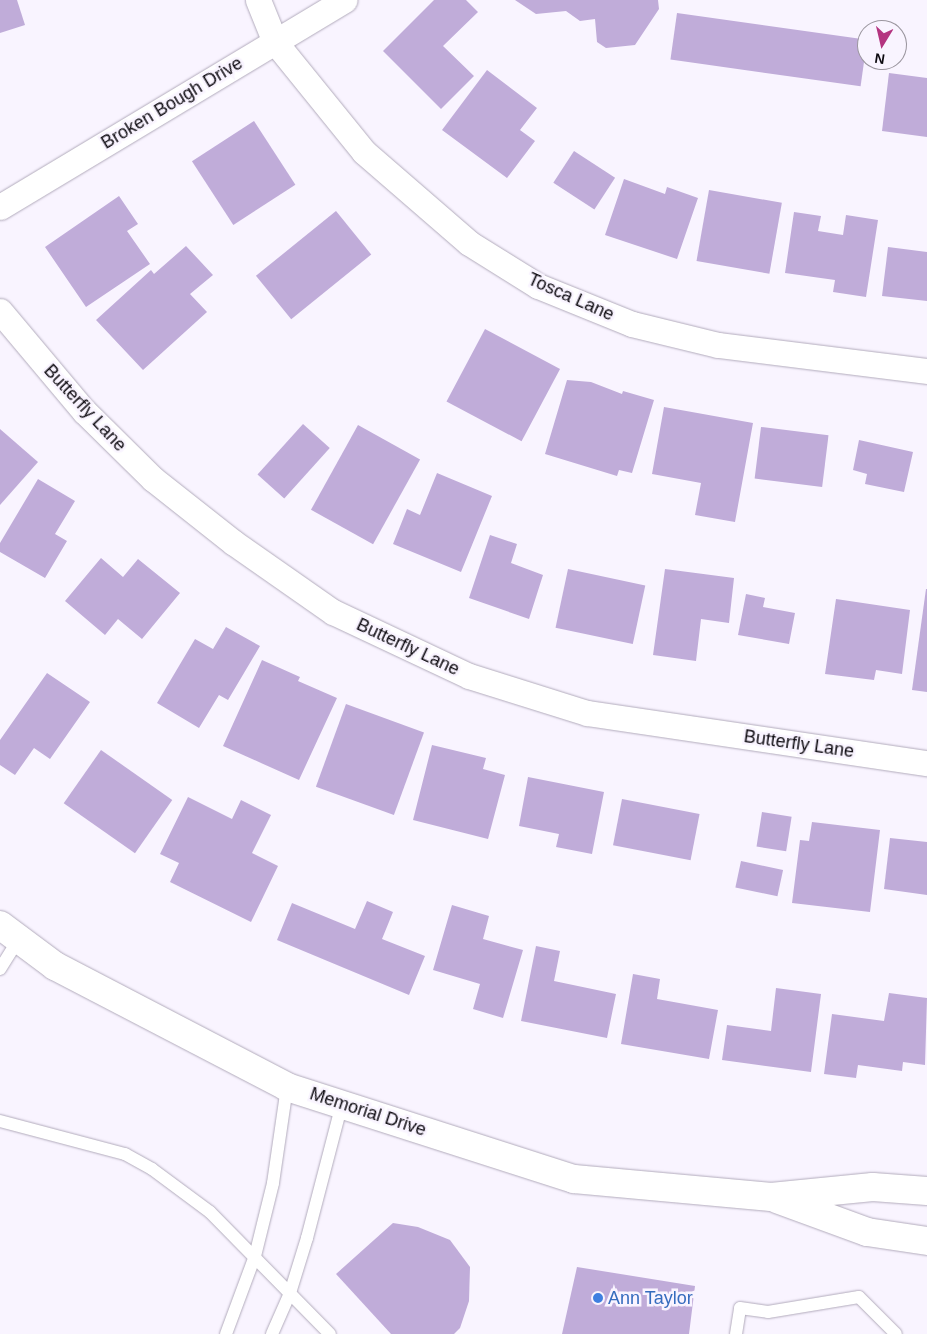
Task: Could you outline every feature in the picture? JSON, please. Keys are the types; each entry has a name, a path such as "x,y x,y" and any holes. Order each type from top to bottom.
{"main road":[{"name":"Memorial Drive","path":"10,932 55,966 288,1087 574,1179 771,1197 873,1187 927,1191"},
{"name":"Memorial Drive","path":"771,1197 867,1232 927,1241"}],"street":[{"name":"Tosca Lane","path":"258,0 275,42 371,158 469,243 538,286 632,324 718,345 927,371"},
{"name":"Broken Bough Drive","path":"0,207 345,0"},
{"name":"Butterfly Lane","path":"0,311 84,411 153,479 234,543 334,612 469,676 587,713 927,763"}],"lane":[{"path":"0,969 10,932"},
{"path":"226,1334 255,1256 273,1183 288,1087"},
{"path":"272,1334 290,1293 321,1188 342,1104"},
{"path":"0,1121 125,1154 152,1169 210,1212 330,1334"},
{"path":"736,1334 740,1308 768,1312 860,1297 896,1334"}],"building":[{"path":"0,0 17,0 25,25 0,33"},
{"path":"434,0 466,0 478,12 443,46 474,76 441,109 383,51"},
{"path":"515,0 658,0 659,9 635,45 606,48 597,42 595,19 580,21 566,11 536,14"},
{"path":"677,13 857,38 857,70 863,70 861,86 670,60"},
{"path":"487,70 537,108 520,130 535,141 507,178 442,130"},
{"path":"889,73 927,78 927,137 882,131"},
{"path":"254,121 295,185 233,225 192,161"},
{"path":"574,151 615,178 594,210 553,183"},
{"path":"624,179 665,194 667,187 698,198 677,259 605,235"},
{"path":"709,190 782,203 769,274 696,261"},
{"path":"119,196 138,224 127,231 150,264 86,307 45,247"},
{"path":"336,211 371,255 291,319 256,276"},
{"path":"794,212 821,216 818,231 843,235 846,215 878,220 866,297 833,292 835,280 785,273"},
{"path":"186,246 213,275 190,294 207,312 143,370 96,320 151,270 154,274"},
{"path":"888,247 927,252 927,301 882,296"},
{"path":"485,329 560,369 522,441 447,401"},
{"path":"567,380 591,382 622,394 623,391 654,400 632,473 619,470 617,476 545,454"},
{"path":"664,407 753,423 735,522 695,515 701,483 652,474"},
{"path":"303,424 330,448 284,499 257,475"},
{"path":"358,425 420,459 373,544 311,510"},
{"path":"761,427 828,435 822,487 755,479"},
{"path":"0,429 38,462 0,505"},
{"path":"859,440 913,452 904,492 865,484 867,474 853,470"},
{"path":"437,473 492,496 461,572 393,544 407,509 420,515"},
{"path":"38,479 75,501 55,534 67,541 45,578 0,552 0,543"},
{"path":"490,535 517,544 511,563 543,575 529,619 469,598"},
{"path":"101,558 123,577 138,559 180,593 142,639 118,619 105,635 65,601"},
{"path":"568,569 645,585 633,644 556,628"},
{"path":"665,569 734,578 729,623 701,619 696,661 653,655"},
{"path":"927,589 927,692 912,690"},
{"path":"746,594 765,598 763,607 795,613 789,644 738,635"},
{"path":"836,599 910,610 902,674 876,670 874,680 825,674"},
{"path":"226,627 260,646 228,700 219,695 199,728 157,703 195,639 213,649"},
{"path":"262,660 300,677 298,681 337,698 299,780 223,746"},
{"path":"47,673 90,702 50,759 34,748 15,775 0,765 0,740"},
{"path":"346,704 424,732 394,815 316,787"},
{"path":"432,745 486,758 483,769 505,775 488,839 413,820"},
{"path":"101,750 172,800 135,853 64,803"},
{"path":"528,777 604,792 592,854 556,847 559,834 519,826"},
{"path":"188,797 232,819 241,800 271,815 252,853 278,866 251,922 170,882 179,863 160,854"},
{"path":"622,799 700,814 691,860 613,845"},
{"path":"762,812 792,817 786,851 757,847"},
{"path":"812,822 880,830 870,912 792,903 800,840 809,841"},
{"path":"890,838 927,842 927,895 884,889"},
{"path":"741,861 783,870 777,896 735,887"},
{"path":"367,901 393,912 382,939 425,956 409,995 277,940 292,903 355,929"},
{"path":"452,905 489,916 483,939 523,950 503,1018 473,1009 480,984 433,970"},
{"path":"536,946 560,951 554,981 616,994 607,1038 521,1021"},
{"path":"633,974 660,979 657,999 718,1010 709,1059 621,1044"},
{"path":"776,988 821,994 811,1072 722,1060 727,1025 771,1031"},
{"path":"889,993 927,998 925,1065 903,1062 902,1071 858,1065 856,1078 824,1074 832,1014 884,1021"},
{"path":"393,1223 418,1227 450,1240 470,1267 469,1301 460,1328 454,1334 391,1334 336,1274"},
{"path":"577,1267 695,1286 689,1334 562,1334"}],"place":[{"name":"Ann Taylor","path":"598,1298"}]}
